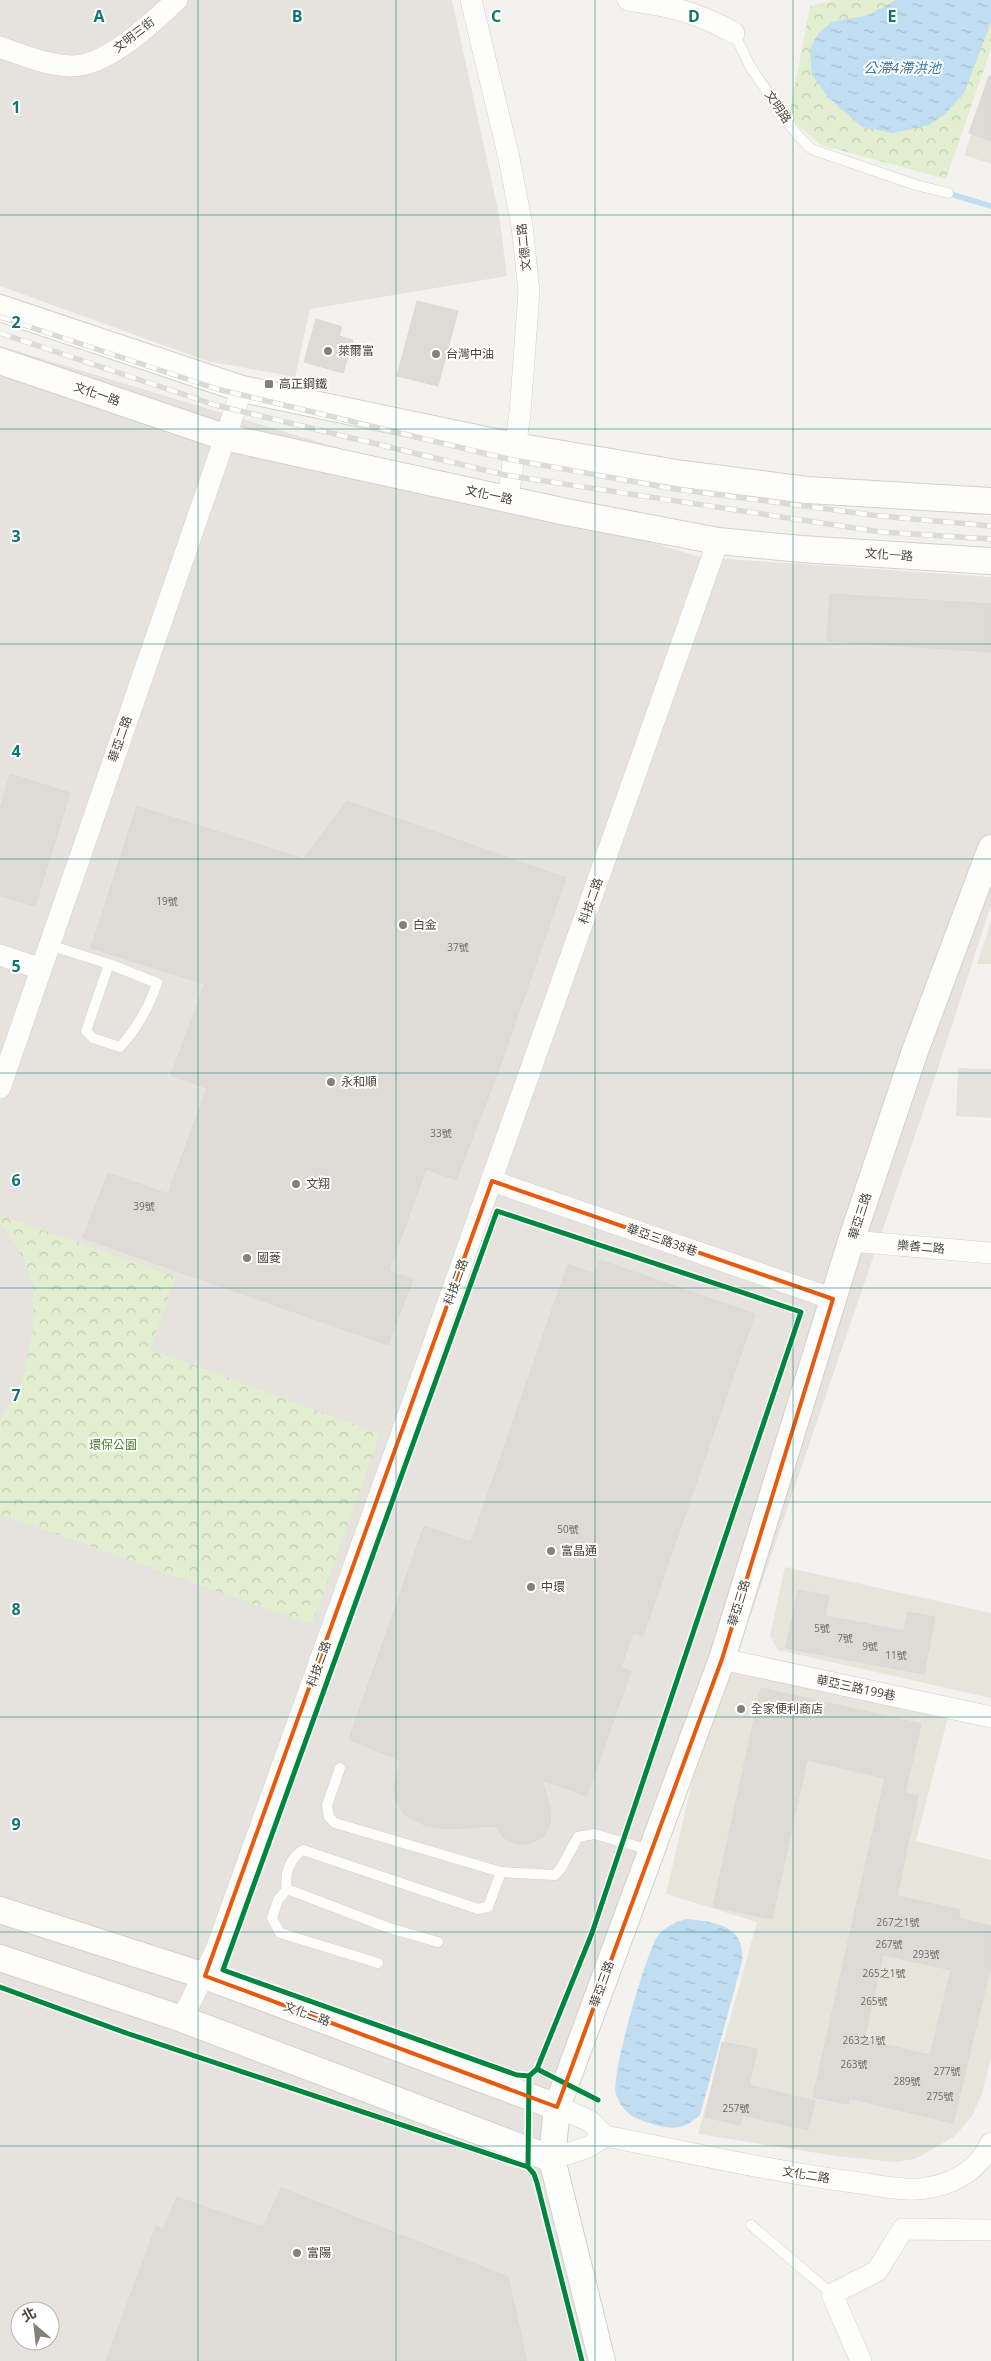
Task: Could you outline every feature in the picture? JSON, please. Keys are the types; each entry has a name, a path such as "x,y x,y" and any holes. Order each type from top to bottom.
{"street":[{"name":"文明三街","path":"0,47 39,60 72,66 106,57 137,35 177,0"},
{"name":"文德二路","path":"471,0 509,158 524,245 529,292 520,413 508,499"},
{"name":"文明路","path":"628,0 670,6 700,16 734,33"},
{"path":"0,308 242,389 515,446 683,474 807,490 991,501"},
{"name":"文化一路","path":"0,360 224,437 508,499 718,541 801,549 991,561"},
{"name":"華亞二路","path":"0,1088 242,389"},
{"name":"科技二路","path":"182,2020 216,1950 492,1181 718,541"},
{"name":"華亞三路","path":"602,2361 552,2159 557,2106 722,1659 851,1241 915,1051 988,862"},
{"path":"0,954 40,968"},
{"name":"華亞三路38巷","path":"492,1181 834,1299"},
{"name":"樂善二路","path":"851,1241 991,1253"},
{"name":"華亞三路199巷","path":"722,1659 991,1717"},
{"name":"文化二路","path":"0,1910 205,1976 557,2106 590,2121 605,2136 804,2175 911,2189 932,2187 955,2180 977,2164 991,2143"},
{"path":"0,1958 182,2020 552,2159 588,2147 605,2136"},
{"path":"861,2361 832,2294 877,2271 903,2229 991,2230"}],"lane":[{"name":"文明路","path":"734,33 751,68 795,132 811,149 916,185 948,193"},
{"path":"49,945 109,964 157,983 153,997 128,1039 120,1047 93,1038 86,1031 109,964"},
{"path":"340,1768 327,1805 329,1817 335,1823 501,1872 555,1875 561,1868 578,1837 594,1834 651,1850"},
{"path":"378,1962 280,1933 272,1918 278,1900 287,1889 285,1878 296,1855 303,1850 478,1909 488,1907 501,1872"},
{"path":"287,1889 390,1928 438,1942"},
{"path":"751,2225 832,2294"}],"highlighted area":[{"path":"492,1181 833,1299 722,1659 557,2107 205,1976"}],"shaded area":[{"path":"0,0 452,0 499,215 507,276 310,309 295,377 207,361 0,286"},
{"path":"991,80 991,164 964,155"},
{"path":"0,346 700,557 991,577 991,905 938,1068 748,1623 554,2153 611,2361 0,2361"},
{"path":"0,412 181,472 128,631 0,594"},
{"path":"299,494 384,520 340,659 391,677 406,641 459,654 501,535 686,566 569,873 340,790 326,817 303,808 284,859 131,803 184,618 255,633"},
{"path":"0,668 103,702 74,786 0,760"},
{"path":"991,922 991,964 977,964"},
{"path":"0,962 20,968 0,1023"},
{"path":"83,962 179,995 119,1070 50,1039"},
{"path":"958,1068 991,1069 991,1118 956,1116"},
{"path":"785,1567 991,1613 991,1698 778,1650 770,1636"},
{"path":"719,1666 948,1717 916,1841 991,1860 991,2058 982,2094 972,2116 955,2136 915,2159 895,2162 836,2156 698,2134 757,1922 666,1894"}],"green space":[{"name":"公滯4滯洪池","path":"835,0 991,0 991,49 946,179 821,145 789,117 810,6"},
{"name":"環保公園","path":"0,1215 176,1277 150,1349 380,1434 312,1625 0,1514 0,1420 23,1379 33,1330 33,1283 17,1246 0,1223"}],"water":[{"name":"公滯4滯洪池","path":"896,0 991,0 991,22 964,93 945,114 929,125 893,133 862,127 829,98 812,75 810,49 818,34 832,22 869,15"},
{"path":"686,1919 718,1924 734,1933 739,1940 742,1950 742,1962 700,2115 684,2126 669,2128 643,2121 626,2111 616,2094 616,2083 623,2041 652,1948 657,1937 666,1928"}],"building":[{"path":"989,76 991,76 991,141 969,133"},
{"path":"417,301 458,311 438,386 397,376"},
{"name":"萊爾富","path":"316,319 342,327 339,336 353,340 343,373 304,362"},
{"path":"830,594 991,604 991,652 827,641"},
{"path":"10,774 70,793 35,906 0,896 0,809"},
{"path":"347,801 566,878 497,1075 456,1180 426,1169 389,1271 413,1279 388,1345 83,1238 108,1173 168,1194 207,1088 171,1075 205,984 91,948 137,806 304,859"},
{"name":"中環","path":"600,1260 755,1314 643,1636 633,1633 621,1667 631,1671 587,1796 542,1780 551,1811 550,1824 544,1836 529,1844 516,1844 503,1837 495,1826 448,1829 424,1825 405,1815 396,1801 393,1787 401,1761 349,1739 424,1526 471,1542 568,1264 595,1274"},
{"path":"798,1590 829,1596 825,1616 904,1631 908,1612 935,1617 924,1674 786,1648"},
{"path":"761,1688 921,1724 905,1793 918,1796 897,1896 960,1910 959,1918 991,1926 991,1965 953,2123 849,2098 848,2104 813,2097 885,1778 807,1760 772,1919 713,1907","holes":["883,1955 951,1970 930,2055 864,2040"]},
{"path":"722,2042 757,2049 749,2085 815,2101 808,2130 742,2115 740,2125 705,2117"},
{"name":"富陽","path":"281,2188 508,2277 527,2361 106,2361 156,2226 163,2230 177,2197 263,2227"}],"waterway":[{"path":"954,195 991,206"}],"railway":[{"path":"0,317 217,389 508,459 675,489 880,516 991,526"},
{"path":"0,333 215,405 505,475 881,532 991,539"}],"cycle path":[{"path":"497,1211 801,1312 592,1933 537,2069 529,2076 517,2075 223,1970 497,1211"},
{"path":"0,1987 129,2034 528,2167 534,2174 537,2183 582,2361"},
{"path":"537,2069 598,2100"},
{"path":"528,2167 529,2076"}],"place":[{"name":"萊爾富","path":"328,351"},
{"name":"台灣中油","path":"436,354"},
{"name":"高正鋼鐵","path":"269,384"},
{"name":"白金","path":"403,925"},
{"name":"永和順","path":"331,1082"},
{"name":"文翔","path":"296,1184"},
{"name":"國菱","path":"247,1258"},
{"name":"富晶通","path":"551,1551"},
{"name":"中環","path":"531,1587"},
{"name":"全家便利商店","path":"741,1709"},
{"name":"富陽","path":"297,2253"}]}
